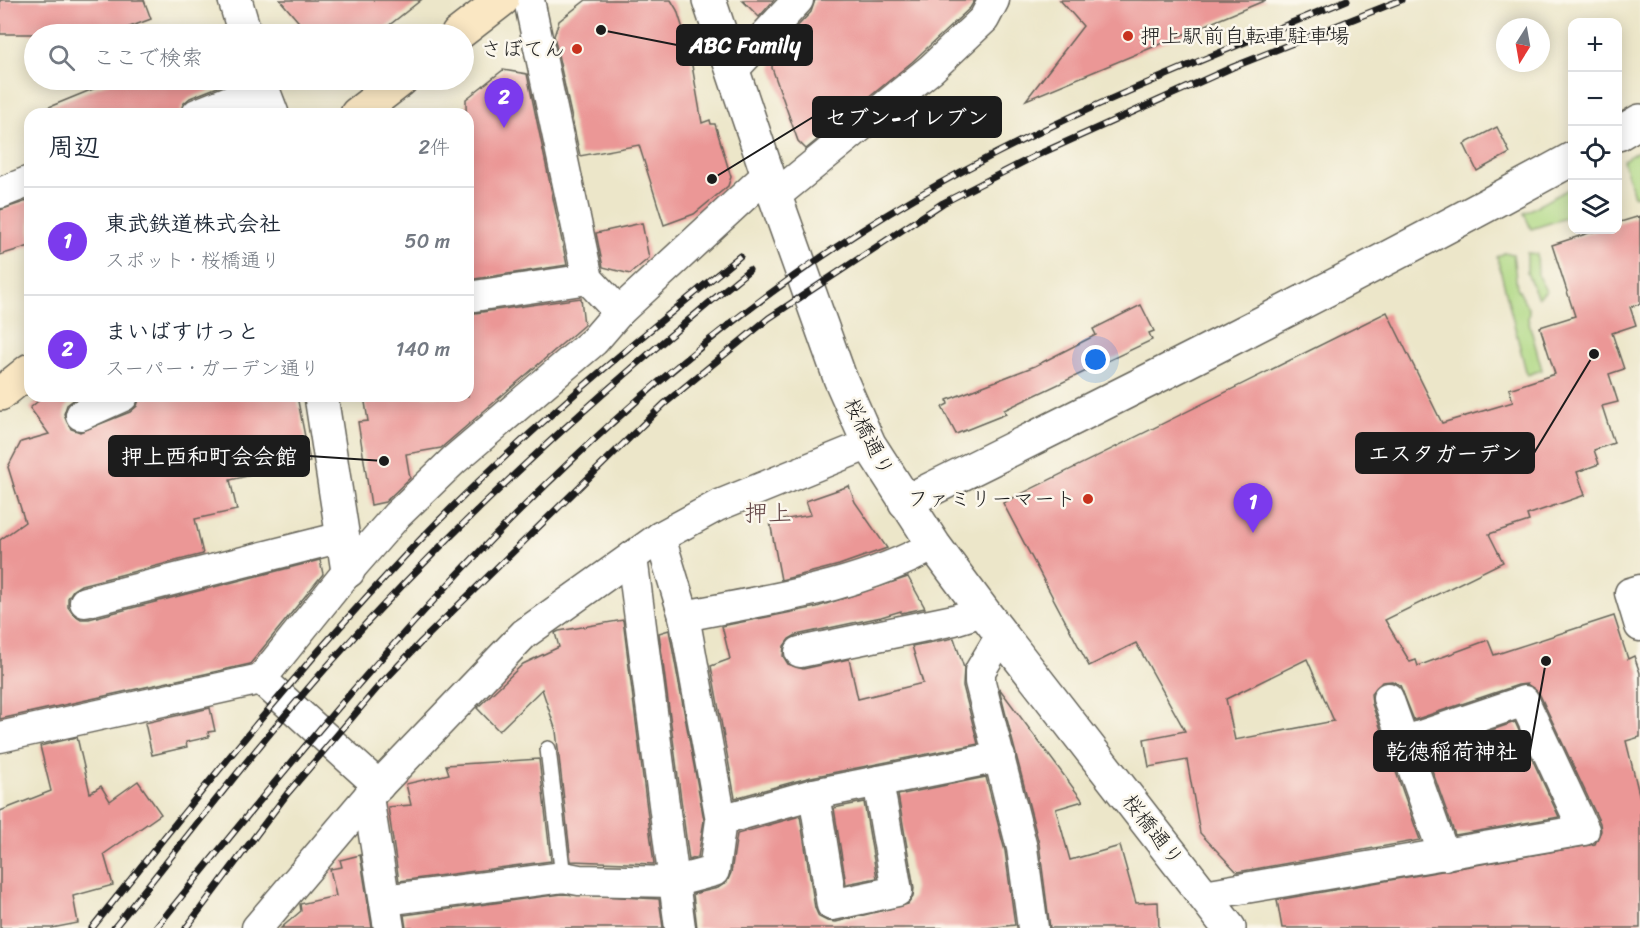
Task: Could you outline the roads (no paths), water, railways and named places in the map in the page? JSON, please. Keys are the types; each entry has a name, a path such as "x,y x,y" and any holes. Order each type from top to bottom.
{"main road":[{"path":"471,24 501,0"},
{"path":"365,108 388,90"},
{"path":"0,394 24,375"}],"street":[{"path":"235,0 242,24"},
{"path":"529,0 588,279 619,312"},
{"name":"桜橋通り","path":"709,0 771,185 840,378 869,444 934,545 1229,928"},
{"path":"733,70 798,0"},
{"path":"0,737 261,679 348,571 397,515 454,460 594,340 619,312 771,185 931,69 984,19 994,0"},
{"path":"212,108 237,98 265,96"},
{"path":"1622,131 1640,121"},
{"path":"905,502 1158,378 1443,230 1568,161"},
{"path":"0,193 24,183"},
{"path":"474,296 588,279"},
{"path":"81,415 110,402"},
{"path":"322,402 348,571"},
{"path":"257,928 373,792 524,634 660,537 717,506 869,444"},
{"path":"85,602 342,537"},
{"path":"261,679 373,792 387,914 563,877 579,880 673,882 714,871 721,820 684,616 660,537"},
{"path":"684,616 818,590 899,565 934,545"},
{"path":"632,557 680,928"},
{"path":"1640,590 1630,593 1640,626"},
{"path":"800,651 954,620 993,623 980,671 980,682 1022,848 1033,928"},
{"path":"1388,699 1444,855"},
{"path":"1204,895 1584,830 1524,701 1404,742"},
{"path":"721,820 814,794 1000,757"},
{"path":"814,794 832,905 897,891 878,782"}],"lane":[{"path":"548,749 563,877"}],"railway":[{"path":"156,928 324,724 411,625 502,529 597,437 696,350 801,271 913,199 965,170 1018,142 1127,92 1347,0"},
{"path":"186,928 287,794 378,687 421,642 664,404 769,318 943,203 1035,156 1233,67 1401,0"},
{"path":"92,928 294,679 423,537 460,499 538,427 740,256"},
{"path":"114,928 276,726 381,607 533,457 639,362 749,270"}],"place":[{"name":"ABC Family","path":"601,30"},
{"name":"押上駅前自転車駐車場","path":"1128,36"},
{"name":"さぼてん","path":"577,49"},
{"name":"まいばすけっと","path":"504,128"},
{"name":"セブン-イレブン","path":"712,179"},
{"name":"エスタガーデン","path":"1594,354"},
{"name":"押上西和町会会館","path":"384,461"},
{"name":"ファミリーマート","path":"1088,499"},
{"name":"東武鉄道株式会社","path":"1253,533"},
{"name":"乾徳稲荷神社","path":"1546,661"}],"district":[{"name":"押上","path":"768,513"}]}
